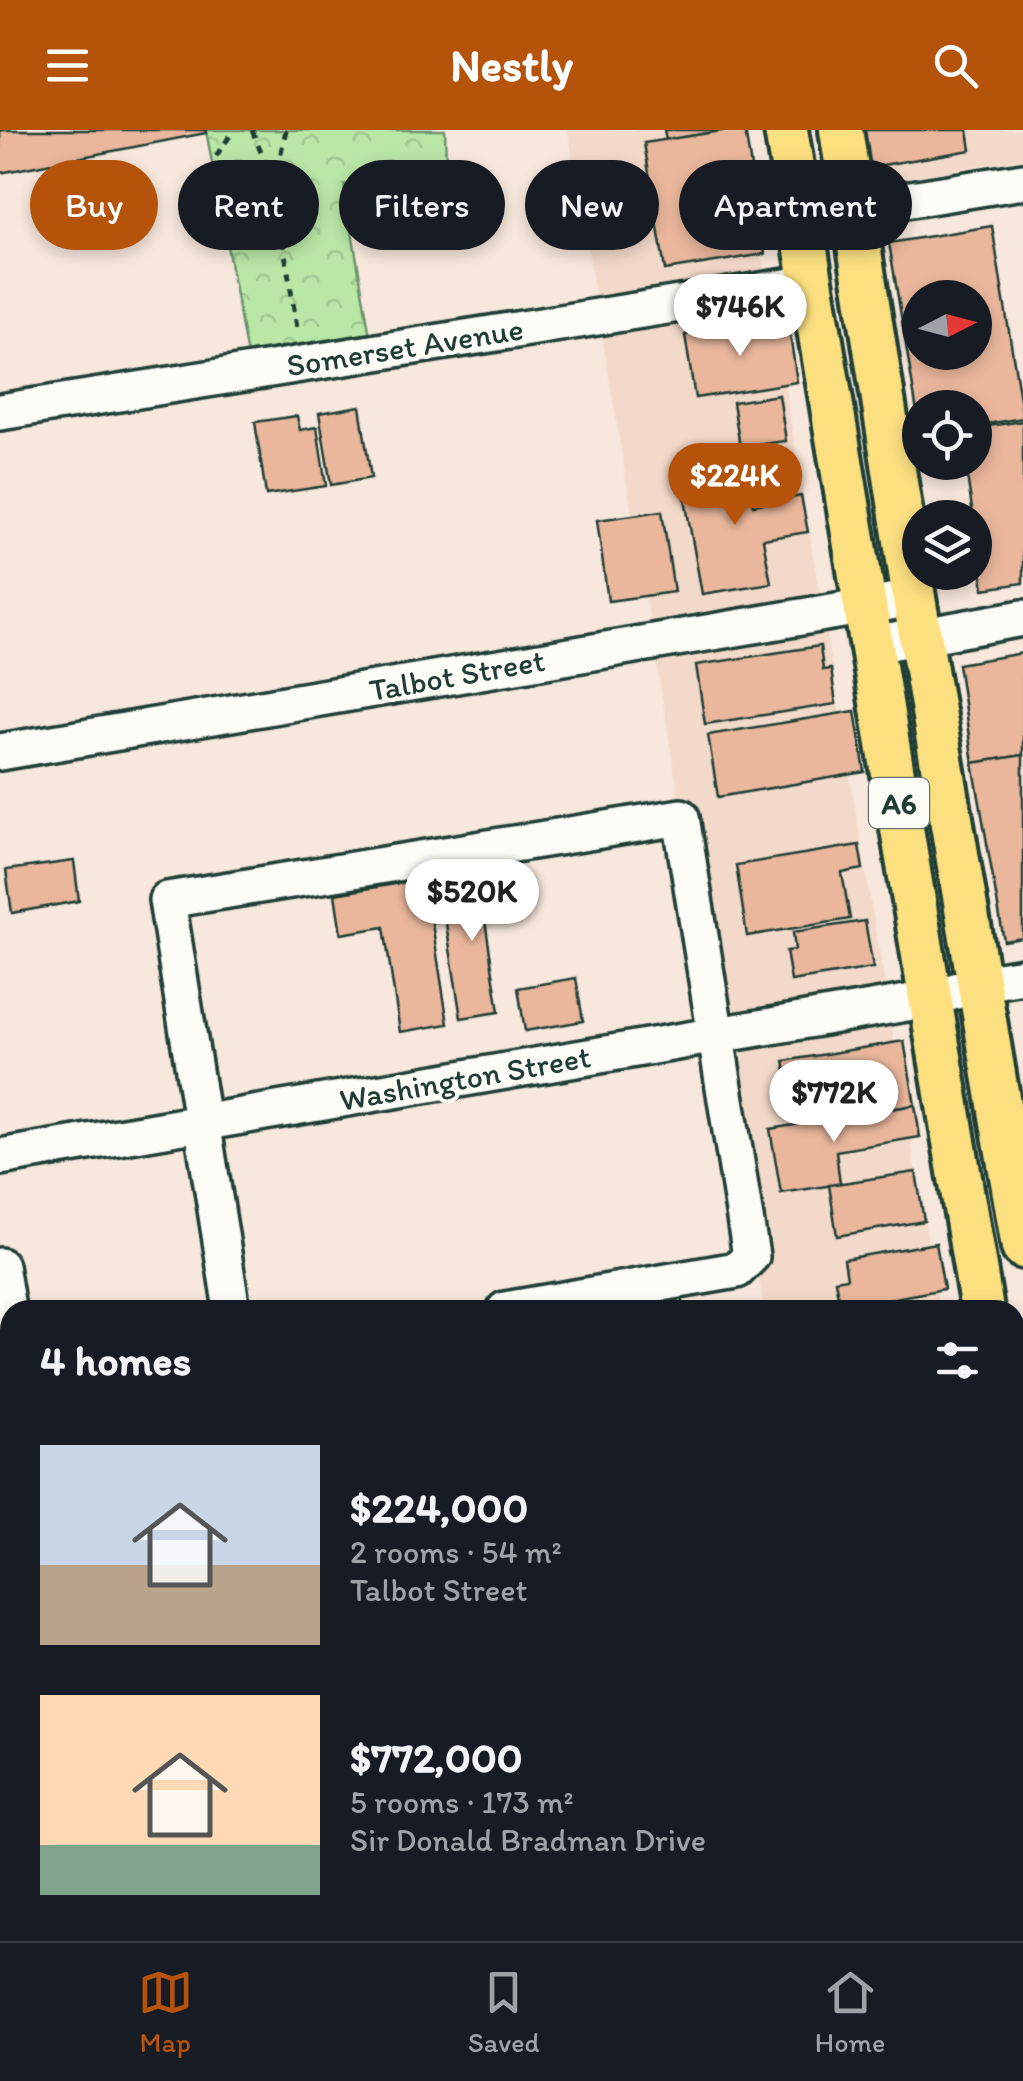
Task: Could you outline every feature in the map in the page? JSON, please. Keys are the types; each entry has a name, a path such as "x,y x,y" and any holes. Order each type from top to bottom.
{"main road":[{"name":"A6","path":"786,130 790,160"},
{"name":"A6","path":"841,130 846,160"},
{"name":"A6","path":"805,250 980,1300"},
{"name":"A6","path":"860,250 1023,1247"}],"street":[{"path":"912,200 1023,181"},
{"name":"Somerset Avenue","path":"0,412 811,283"},
{"name":"Talbot Street","path":"0,752 918,617 1023,618"},
{"path":"230,1300 167,900 681,817 752,1256 743,1267 560,1300"},
{"name":"Washington Street","path":"0,1156 930,1000 981,983 1023,976"},
{"path":"0,1266 6,1300"}],"path":[{"path":"216,156 234,130"},
{"path":"252,130 264,160"},
{"path":"279,160 286,130"},
{"path":"285,250 304,364"}],"shaded area":[{"path":"568,130 742,130 747,160 679,160 679,250 762,250 937,1300 762,1300 588,250 659,250 659,160 573,160"},
{"path":"853,130 1023,130 1023,158 912,176 912,160 857,160"}],"green space":[{"path":"206,130 445,130 446,160 339,160 339,250 355,250 373,354 250,372 228,250 319,250 319,160 211,160"}],"building":[{"path":"0,130 206,130 67,160 30,160 30,167 0,173"},
{"path":"664,130 728,130 666,140"},
{"path":"745,130 750,160 679,160 679,250 764,250 765,254 665,270 659,234 659,160 647,160 644,143"},
{"path":"859,130 968,130 971,150 912,160 864,160"},
{"path":"992,226 1023,418 992,423 992,390 913,390 910,370 992,370 992,280 902,280 902,321 890,250 912,250 912,239"},
{"path":"772,321 790,334 797,382 695,398 685,335"},
{"path":"779,395 786,441 740,447 733,402"},
{"path":"360,406 371,478 331,485 319,413"},
{"path":"297,416 300,430 317,427 326,486 266,495 255,422"},
{"path":"1023,421 1023,583 992,588 992,500 971,500 968,480 992,480 992,426"},
{"path":"747,465 753,505 801,496 808,532 763,539 771,583 702,594 681,477"},
{"path":"662,511 674,592 608,601 597,520"},
{"path":"820,646 823,670 831,669 836,704 705,724 696,665"},
{"path":"1023,653 1023,755 973,763 958,664"},
{"path":"855,711 865,772 718,797 708,735"},
{"path":"1023,755 1023,938 1004,941 973,763"},
{"path":"859,845 863,869 842,873 850,919 747,936 736,865"},
{"path":"74,861 79,901 12,913 6,870"},
{"path":"494,878 500,912 484,914 499,1012 461,1018 440,886"},
{"path":"425,879 448,1024 400,1032 384,927 341,934 335,894"},
{"path":"865,921 873,968 791,981 786,951 795,950 793,932"},
{"path":"576,978 583,1021 525,1031 518,988"},
{"path":"904,1041 915,1105 795,1125 784,1061"},
{"path":"915,1105 920,1137 836,1151 840,1184 781,1193 770,1129"},
{"path":"916,1172 924,1221 837,1236 829,1185"},
{"path":"936,1243 944,1289 884,1300 839,1300 835,1280 847,1278 844,1259"},
{"path":"682,1295 683,1300 648,1300"}]}
